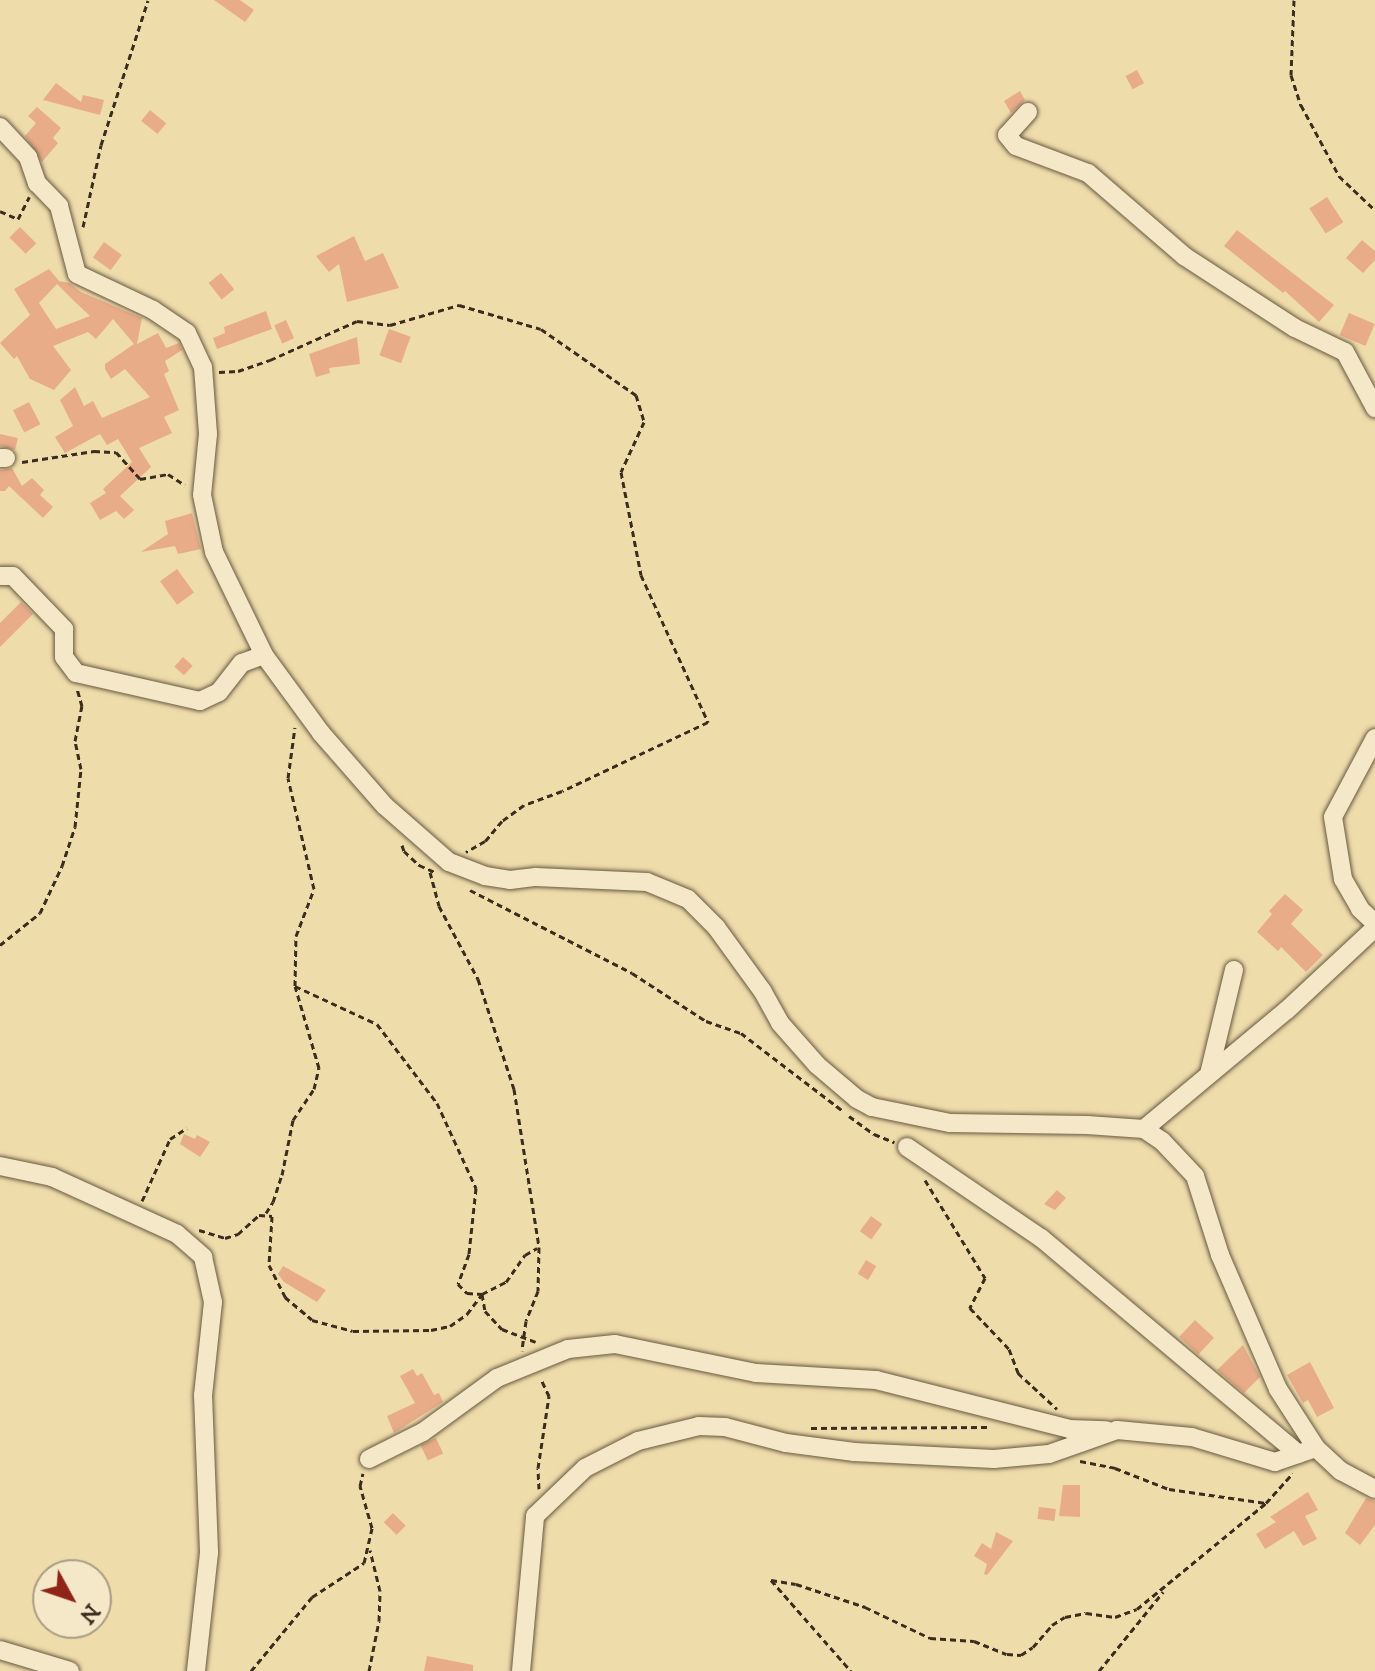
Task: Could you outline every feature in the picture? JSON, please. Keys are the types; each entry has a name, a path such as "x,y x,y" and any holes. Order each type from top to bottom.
{"street":[{"path":"1028,112 1007,135 1016,146 1088,173 1184,256 1295,328 1345,352 1375,408"},
{"path":"0,127 28,157 37,183 59,206 77,274 153,310 187,333 203,367 208,434 202,495 214,552 264,655 321,733 445,868 510,880 536,877 647,882 688,899 716,927 763,992 780,1023 817,1065 857,1099 872,1107 950,1123 1144,1129 1177,1154 1195,1176 1220,1255 1304,1457"},
{"path":"0,576 13,576 64,629 64,657 76,673 200,701 219,692 242,663 264,655"},
{"path":"1144,1129 1287,1010 1375,925 1360,909 1343,879 1333,817 1375,738"},
{"path":"1209,1074 1234,970"},
{"path":"907,1147 1041,1238 1304,1457 1341,1471 1375,1489"},
{"path":"0,1166 52,1177 177,1234 203,1257 213,1302 203,1395 209,1553 196,1671"},
{"path":"369,1459 423,1432 497,1378 568,1349 615,1344 756,1373 876,1380 1069,1429 1192,1437 1275,1462 1304,1457"},
{"path":"521,1671 535,1516 585,1468 638,1441 699,1426 725,1427 786,1443 854,1452 994,1459 1049,1454 1117,1430"},
{"path":"0,1650 70,1671"}],"path":[{"path":"82,232 101,145 148,0"},
{"path":"1294,0 1291,75 1301,105 1339,176 1375,210"},
{"path":"0,211 18,219 37,183"},
{"path":"203,367 217,372 238,371 357,321 390,325 459,305 541,329 636,395 644,422 621,472 641,575 708,722 562,791 524,805 502,821 485,841 445,868 430,871"},
{"path":"3,458 24,462 94,451 116,452 140,479 168,474 202,495"},
{"path":"0,945 40,913 62,866 75,827 81,769 75,741 82,706 76,673"},
{"path":"188,1227 225,1238 238,1234 266,1213 282,1175 293,1120 314,1089 319,1068 295,986 296,936 314,889 288,778 297,716"},
{"path":"401,838 404,851 430,871 439,906 478,979 514,1089 539,1247 538,1291 522,1339 523,1369 540,1377 549,1396 535,1516"},
{"path":"461,884 632,973 706,1021 741,1033 874,1134 907,1147"},
{"path":"295,986 377,1024 437,1103 476,1188 469,1254 458,1284 467,1293 482,1294"},
{"path":"134,1217 170,1139 187,1128"},
{"path":"922,1175 985,1278 970,1308 1009,1349 1018,1373 1054,1405 1069,1429"},
{"path":"266,1213 272,1216 269,1265 285,1297 312,1320 353,1331 431,1330 450,1326 467,1314 482,1294 506,1282 525,1255 539,1247"},
{"path":"482,1294 485,1311 492,1320 522,1339 540,1344"},
{"path":"808,1428 997,1427"},
{"path":"1049,1454 1115,1468 1169,1489 1266,1503"},
{"path":"1099,1671 1165,1589 1192,1561 1266,1503 1304,1457"},
{"path":"369,1459 360,1486 372,1528 370,1550 380,1591 379,1621 369,1671"},
{"path":"251,1671 312,1597 364,1563 370,1550"},
{"path":"851,1671 771,1580 796,1584 865,1607 930,1638 974,1641 1007,1654 1021,1655 1033,1647 1052,1625 1065,1617 1086,1613 1115,1617 1137,1609 1165,1589"}],"building":[{"path":"214,0 240,0 254,10 245,22"},
{"path":"1137,70 1144,83 1133,89 1126,76"},
{"path":"56,83 81,102 83,95 104,100 100,115 43,100"},
{"path":"1020,91 1025,100 1011,113 1004,101"},
{"path":"37,107 61,128 53,138 58,143 42,162 25,136 36,123 28,116"},
{"path":"150,110 166,123 158,134 141,121"},
{"path":"1327,197 1343,222 1326,234 1309,208"},
{"path":"20,227 36,243 26,254 9,238"},
{"path":"1237,230 1334,305 1319,322 1285,291 1283,293 1224,246"},
{"path":"354,236 365,261 383,253 399,288 347,302 339,264 329,272 316,256"},
{"path":"1362,240 1375,251 1375,260 1363,273 1346,258"},
{"path":"104,242 122,255 111,270 93,257"},
{"path":"49,269 59,281 142,318 137,344 158,333 166,348 179,343 182,350 165,361 169,371 164,374 179,410 164,417 172,433 139,448 151,467 120,496 134,510 124,519 116,511 100,520 90,503 106,493 103,489 132,462 118,439 107,445 100,434 65,453 55,437 73,426 60,400 75,387 84,406 93,401 102,418 150,397 125,369 111,379 105,369 105,364 134,344 113,319 96,339 88,332 53,346 71,370 54,390 30,379 17,356 14,359 0,343 30,315 14,289","holes":["57,284 90,316 56,329 39,303"]},
{"path":"221,273 234,289 222,299 209,283"},
{"path":"266,311 272,329 217,349 213,338 225,333 224,327"},
{"path":"1349,313 1375,324 1365,346 1340,335"},
{"path":"286,320 294,338 282,344 274,325"},
{"path":"389,329 411,337 401,363 379,355"},
{"path":"357,337 360,364 329,368 330,373 316,377 309,354"},
{"path":"29,402 40,424 24,432 13,410"},
{"path":"0,434 18,438 15,450 0,446"},
{"path":"12,468 22,486 32,478 44,490 40,495 53,507 43,518 9,486 5,491 0,491 0,470"},
{"path":"192,513 201,549 178,554 175,546 141,552 168,534 165,521"},
{"path":"177,569 194,592 177,605 160,581"},
{"path":"21,602 33,614 0,647 0,623"},
{"path":"183,657 193,666 184,675 174,667"},
{"path":"1285,894 1303,910 1291,924 1323,955 1306,972 1281,947 1278,951 1257,932 1272,914 1269,911"},
{"path":"184,1134 195,1139 197,1135 210,1142 200,1157 180,1144"},
{"path":"1057,1190 1066,1198 1055,1210 1044,1204"},
{"path":"871,1216 882,1224 871,1240 860,1231"},
{"path":"866,1260 876,1266 868,1280 858,1274"},
{"path":"283,1266 326,1290 317,1302 284,1282 278,1274"},
{"path":"1195,1320 1214,1338 1198,1355 1179,1337"},
{"path":"1243,1345 1260,1377 1244,1393 1217,1370"},
{"path":"1310,1362 1334,1408 1317,1417 1308,1400 1303,1403 1287,1375"},
{"path":"413,1369 417,1376 422,1373 434,1395 439,1393 443,1402 394,1433 387,1416 415,1403 400,1376"},
{"path":"436,1438 443,1453 428,1461 421,1445"},
{"path":"1063,1485 1080,1485 1080,1517 1059,1516"},
{"path":"1308,1492 1318,1510 1305,1516 1317,1539 1303,1546 1294,1531 1265,1549 1256,1534 1276,1522 1270,1517"},
{"path":"1366,1498 1375,1501 1375,1525 1360,1545 1345,1533"},
{"path":"1039,1507 1056,1509 1054,1521 1038,1519"},
{"path":"393,1513 406,1526 397,1535 384,1522"},
{"path":"996,1532 1013,1541 987,1575 984,1574 987,1564 974,1556 982,1543 991,1549"},
{"path":"427,1656 473,1665 473,1671 424,1671"}]}
